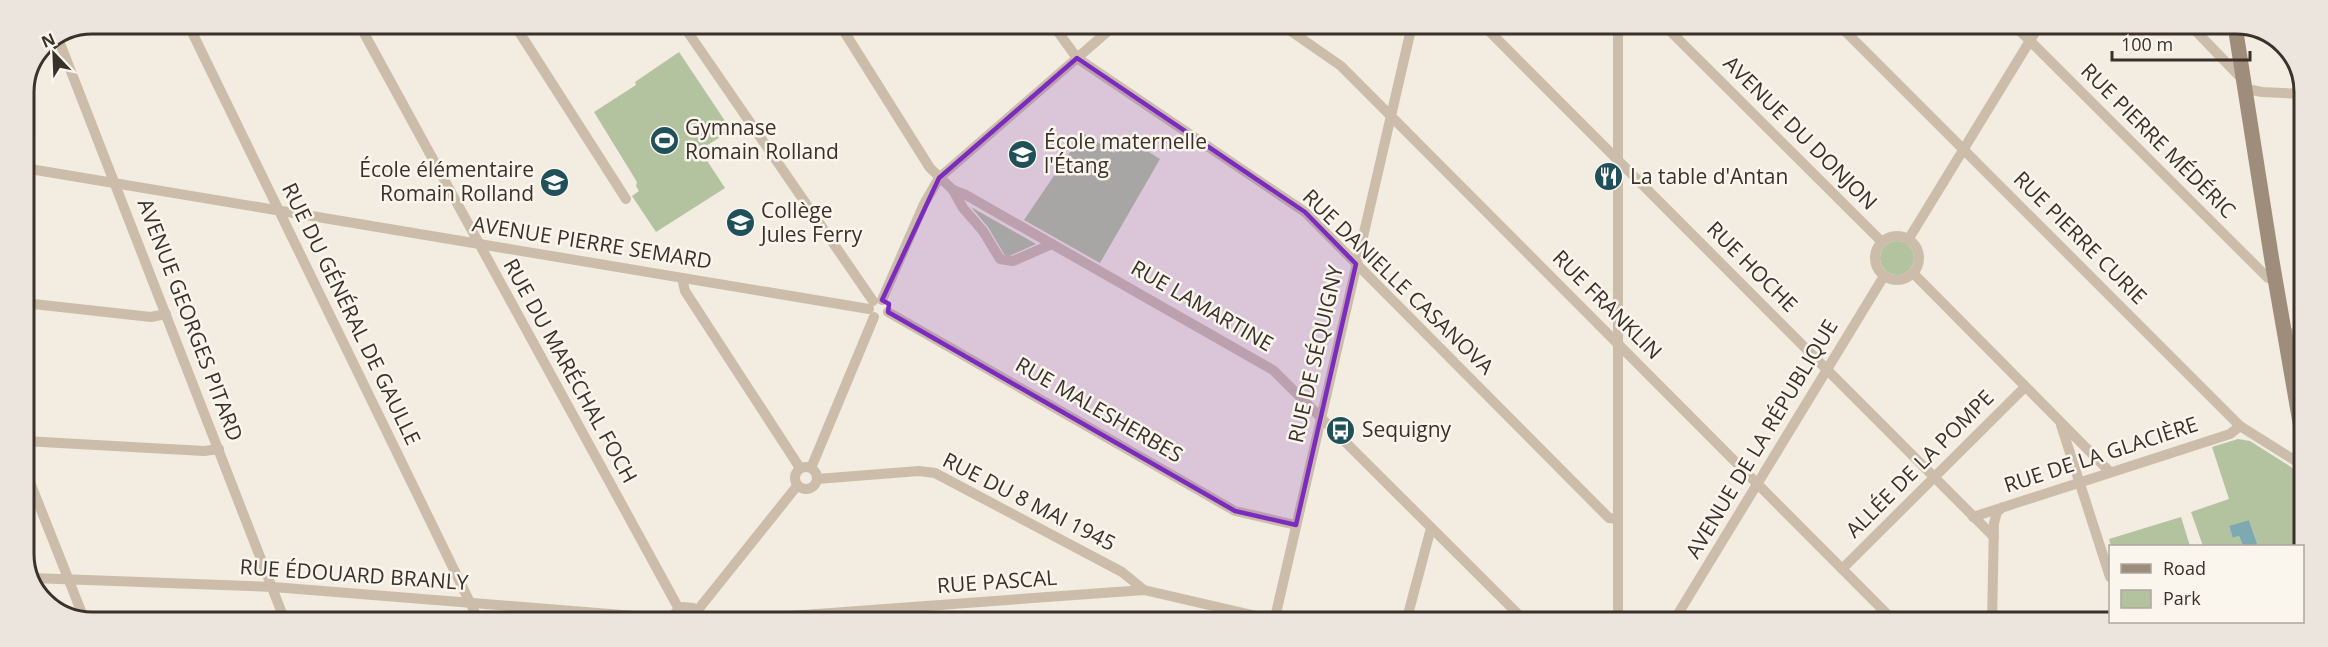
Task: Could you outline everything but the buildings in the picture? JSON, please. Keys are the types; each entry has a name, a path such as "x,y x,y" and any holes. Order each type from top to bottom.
{"main road":[{"path":"2237,34 2294,331"},
{"path":"2243,35 2276,280 2294,332"},
{"path":"2276,280 2288,303"}],"street":[{"name":"RUE DU GÉNÉRAL DE GAULLE","path":"193,34 475,612"},
{"name":"RUE DU MARÉCHAL FOCH","path":"364,34 479,244 672,612"},
{"path":"520,34 626,199"},
{"path":"689,34 875,307"},
{"name":"RUE LAMARTINE","path":"846,34 939,178 953,190 1052,243 1274,370 1516,612"},
{"name":"RUE DANIELLE CASANOVA","path":"1060,34 1077,58 1305,212 1599,508 1610,518 1617,519"},
{"path":"682,278 686,291 805,468 816,474 816,483 810,489 801,489 794,478 805,468 875,307 924,204 939,178 1105,34"},
{"name":"RUE FRANKLIN","path":"1295,34 1334,60 1885,612"},
{"name":"RUE DE SÉQUIGNY","path":"1276,612 1410,34"},
{"name":"RUE HOCHE","path":"1491,34 1994,537"},
{"path":"1618,34 1618,612"},
{"name":"AVENUE DU DONJON","path":"1673,34 1882,242"},
{"name":"RUE PIERRE CURIE","path":"1848,34 2240,426 2294,460"},
{"name":"RUE PIERRE MÉDÉRIC","path":"2023,34 2268,278 2276,280"},
{"path":"1908,240 2034,34"},
{"path":"2199,34 2248,85 2262,92 2293,93"},
{"name":"AVENUE GEORGES PITARD","path":"60,44 283,612"},
{"name":"AVENUE PIERRE SEMARD","path":"34,170 682,278 875,307"},
{"name":"RUE LAMARTINE","path":"953,190 963,208 983,231 1000,260 1012,261 1052,243"},
{"path":"1895,236 1908,240 1913,244 1918,255 1913,273 1896,280 1884,276 1876,266 1878,247 1882,242 1895,236"},
{"path":"1913,273 2110,472"},
{"name":"AVENUE DE LA RÉPUBLIQUE","path":"1679,612 1884,276"},
{"path":"34,304 151,316 166,314"},
{"name":"RUE MALESHERBES","path":"875,307 882,318 888,312 1235,511 1296,525"},
{"name":"ALLÉE DE LA POMPE","path":"1842,569 2025,387"},
{"path":"2060,422 2109,574"},
{"name":"RUE DE LA GLACIÈRE","path":"1973,517 2230,434 2240,426"},
{"path":"35,442 204,452 219,448"},
{"name":"RUE DU 8 MAI 1945","path":"817,478 919,471 935,473 1122,572 1144,590"},
{"path":"702,612 797,486"},
{"path":"35,495 81,612"},
{"path":"1992,612 1995,517 2003,507"},
{"path":"1409,612 1431,528"},
{"name":"RUE ÉDOUARD BRANLY","path":"40,578 273,587 616,612"},
{"name":"RUE PASCAL","path":"843,612 1144,590 1236,612"},
{"name":"RUE ÉDOUARD BRANLY","path":"680,612 688,607 694,612"}],"highlighted area":[{"path":"1077,58 1305,212 1356,264 1296,525 1235,511 888,312 889,304 882,300 939,178"}],"green space":[{"name":"Gymnase Romain Rolland","path":"679,52 731,130 700,150 725,188 656,232 632,196 639,191 636,186 637,182 594,112 636,85 635,82"},
{"path":"1083,133 1114,153 1125,137 1160,159 1100,263 1024,220"},
{"path":"971,207 1036,244 1009,256 1004,254 988,227"},
{"path":"1897,241 1909,246 1914,258 1909,270 1897,275 1885,270 1880,258 1885,246"},
{"path":"2238,439 2250,441 2294,469 2294,545 2258,545 2249,520 2229,527 2234,538 2239,536 2243,545 2203,545 2191,512 2229,499 2212,447"},
{"path":"2181,517 2190,545 2111,545 2109,539"}],"water":[{"path":"2249,520 2258,545 2243,545 2239,536 2233,538 2229,526"}],"place":[{"name":"Gymnase Romain Rolland","path":"664,140"},
{"name":"École maternelle l'Étang","path":"1023,154"},
{"name":"La table d'Antan","path":"1609,177"},
{"name":"École élémentaire Romain Rolland","path":"555,182"},
{"name":"Collège Jules Ferry","path":"740,223"},
{"name":"Sequigny","path":"1341,430"}]}
